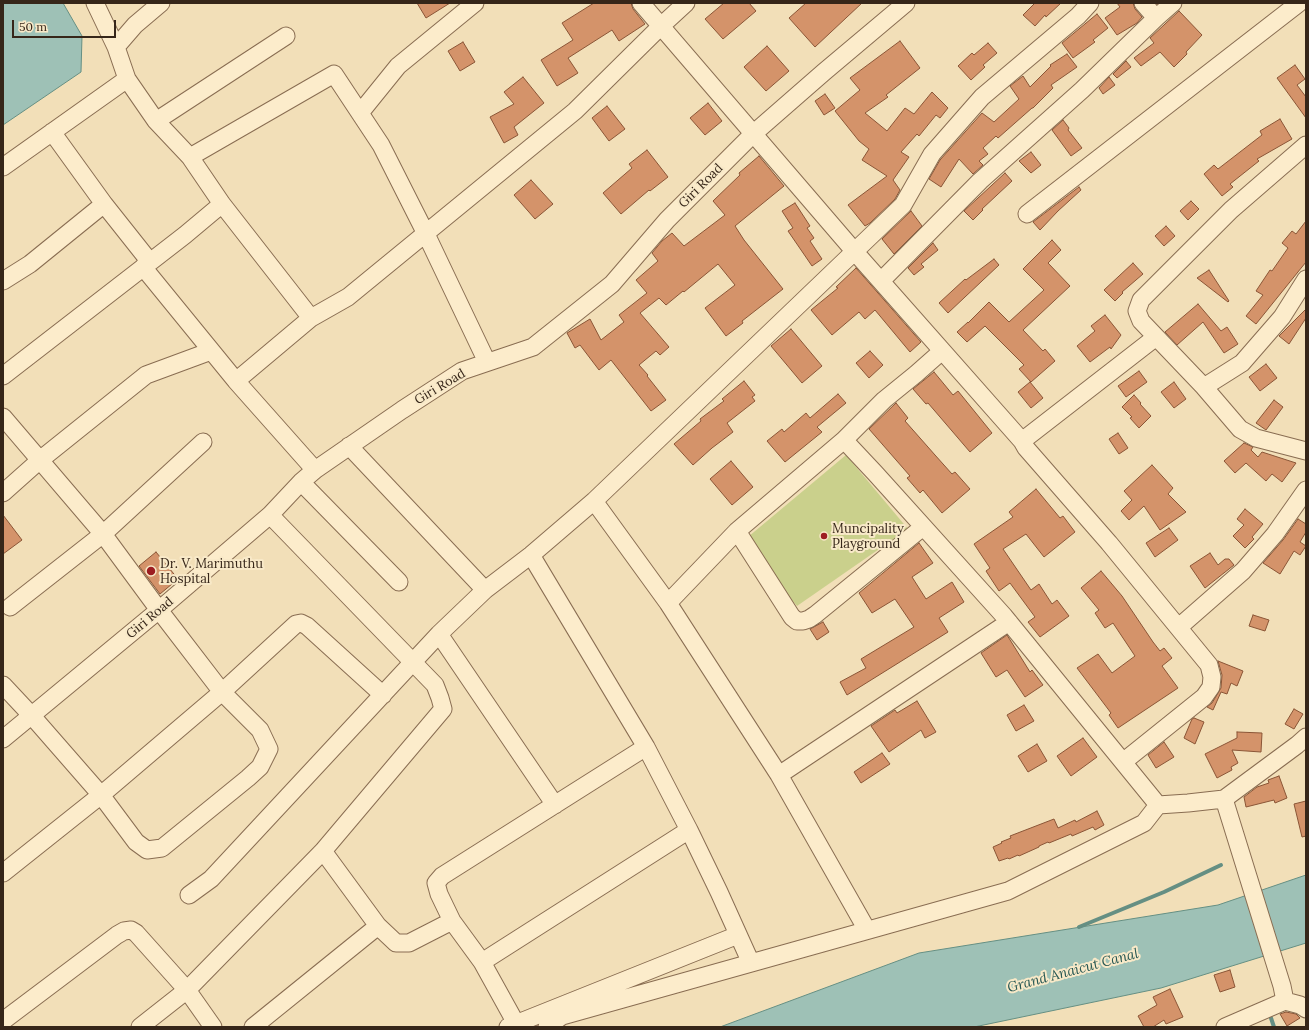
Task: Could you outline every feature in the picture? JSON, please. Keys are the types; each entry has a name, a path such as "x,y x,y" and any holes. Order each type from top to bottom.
{"street":[{"path":"95,3 116,46 128,79 156,121 190,157 222,204 311,318"},
{"path":"116,46 135,25 160,3"},
{"path":"360,113 398,66 474,3"},
{"path":"642,3 881,281 1022,441 1026,448 1109,543 1209,665 1212,677 1211,688 1204,697 1123,762"},
{"path":"236,381 311,318 348,297 575,111 686,3"},
{"name":"Giri Road","path":"3,740 270,515 301,482 315,470 462,371 533,347 612,284 667,220 754,134 824,72 906,3"},
{"path":"189,895 211,879 439,634 485,590 531,554 594,501 856,252 903,205 932,154 982,97 1078,16 1090,3"},
{"path":"1142,3 1156,18"},
{"path":"881,281 980,181 1082,90 1173,3"},
{"path":"1027,214 1299,3"},
{"path":"156,121 286,36"},
{"path":"190,157 334,74 381,145 426,234 487,362"},
{"path":"3,167 128,79"},
{"path":"52,132 146,264 211,351 315,470"},
{"path":"1306,145 1231,210 1141,300 1138,311 1141,321 1204,387 1240,429 1256,438 1306,452"},
{"path":"3,281 30,264 104,204"},
{"path":"3,376 222,204"},
{"path":"1204,387 1242,363 1282,317 1306,279"},
{"path":"1022,441 1156,337"},
{"path":"3,493 40,460 146,375 211,351"},
{"path":"668,603 736,531 844,440 884,400 942,351"},
{"path":"3,417 103,534 222,692 260,730 269,749 260,767 248,778 162,848 147,850 136,842 101,796 32,716 3,685"},
{"path":"844,440 1009,622 1158,805"},
{"path":"10,607 103,534 203,442"},
{"path":"349,446 485,590"},
{"path":"301,482 399,582"},
{"path":"1179,627 1243,571 1275,534 1306,490"},
{"path":"594,501 668,603 779,775 867,930"},
{"path":"140,1027 187,990 323,851 443,709 435,686 414,662 270,515"},
{"path":"736,531 792,617 796,621 803,621 815,615 923,527"},
{"path":"531,554 646,747 689,830 750,963"},
{"path":"779,775 1009,622"},
{"path":"3,873 101,796 222,692 296,624 301,623 307,626 383,695"},
{"path":"439,634 555,804"},
{"path":"547,1027 562,1016 1008,891 1144,823 1158,805 1224,799 1297,746 1306,737"},
{"path":"646,747 442,876 436,883 439,894 452,921 482,962 514,1026 738,935"},
{"path":"1224,799 1284,994 1306,1009"},
{"path":"482,962 689,830"},
{"path":"323,851 378,926 396,943 409,943 452,921"},
{"path":"252,1027 378,926"},
{"path":"3,1021 124,931 131,930 136,933 187,990 213,1027"},
{"path":"1224,1027 1284,994"}],"green space":[{"name":"Muncipality Playground","path":"846,455 908,529 797,606 742,542"}],"water":[{"path":"3,3 63,3 82,36 81,72 3,125"},
{"name":"Grand Anaicut Canal","path":"1306,875 1306,943 1161,988 974,1027 720,1027 919,953 1218,905"}],"building":[{"path":"417,3 450,3 426,18"},
{"path":"594,3 631,3 633,9 645,24 619,41 612,30 568,58 578,73 557,86 541,60 573,40 562,23"},
{"path":"724,3 749,3 756,11 723,39 705,19"},
{"path":"806,3 862,3 815,47 789,18"},
{"path":"1033,3 1061,3 1046,17 1045,15 1035,26 1023,15 1034,4"},
{"path":"1117,3 1133,3 1135,9 1142,17 1137,23 1117,35 1105,18 1120,7"},
{"path":"1179,11 1202,35 1186,52 1187,54 1174,67 1160,52 1141,66 1134,58 1154,43 1150,38"},
{"path":"1097,14 1108,28 1093,40 1095,42 1073,58 1062,43"},
{"path":"900,41 920,68 886,95 888,97 865,113 887,131 905,108 914,114 932,92 948,108 940,118 936,115 919,136 917,134 901,152 909,157 893,180 900,190 895,199 865,226 848,205 887,176 862,160 869,149 859,141 835,111 860,90 850,78"},
{"path":"463,42 475,62 460,71 448,51"},
{"path":"988,43 997,53 983,65 985,67 971,80 958,66 972,53 974,55"},
{"path":"767,46 789,71 766,91 744,67"},
{"path":"1067,54 1077,67 1051,85 1053,88 1033,108 998,138 996,136 983,148 988,154 979,161 983,165 973,174 959,159 941,187 929,179 940,160 982,113 994,122 1019,99 1010,86 1023,76 1030,87 1051,66 1050,65"},
{"path":"1126,61 1131,67 1117,78 1113,74"},
{"path":"1295,65 1305,79 1297,85 1306,97 1306,118 1277,78"},
{"path":"523,77 544,103 514,127 518,135 504,143 490,117 514,104 504,92"},
{"path":"1109,77 1115,85 1103,94 1099,88"},
{"path":"825,94 835,108 824,115 815,101"},
{"path":"708,103 722,121 705,135 690,118"},
{"path":"607,106 625,129 609,141 592,118"},
{"path":"1280,119 1292,139 1257,159 1259,161 1230,184 1233,187 1222,196 1204,174 1214,165 1218,169 1262,135 1260,131"},
{"path":"1063,120 1069,128 1068,130 1082,148 1071,156 1052,130"},
{"path":"647,150 668,177 650,191 649,190 621,214 603,193 632,168 629,164"},
{"path":"1031,152 1041,165 1031,173 1019,161"},
{"path":"759,156 784,186 735,226 744,240 783,289 742,321 743,323 726,336 705,308 735,285 718,264 666,305 659,298 640,313 669,347 660,355 656,351 639,365 666,400 651,411 611,360 599,370 580,345 575,348 567,333 590,319 601,340 624,322 619,315 647,293 636,280 658,261 652,253 662,241 672,233 684,246 725,215 713,201 740,175 739,173"},
{"path":"1005,173 1012,181 982,209 983,210 973,220 964,211"},
{"path":"531,180 553,204 535,219 514,195"},
{"path":"1079,187 1081,190 1040,230 1033,222"},
{"path":"1191,201 1199,209 1188,220 1180,211"},
{"path":"795,203 810,226 807,228 814,238 810,241 822,259 812,266 788,231 793,228 782,211"},
{"path":"911,211 922,226 894,254 882,239"},
{"path":"1306,221 1306,262 1256,324 1246,316 1263,295 1256,291 1270,270 1272,271 1288,248 1282,243 1292,231 1296,234"},
{"path":"1166,226 1175,236 1164,246 1155,236"},
{"path":"1052,240 1061,250 1048,263 1070,286 1023,330 1043,351 1045,349 1055,361 1031,382 1019,369 1024,365 985,326 967,342 957,332 989,302 1009,322 1044,290 1023,269"},
{"path":"933,243 938,250 921,264 924,267 914,275 908,268"},
{"path":"994,259 999,265 948,313 939,303 965,279 966,280"},
{"path":"1133,263 1143,274 1122,292 1123,293 1115,301 1104,290"},
{"path":"856,268 921,342 910,352 875,310 865,319 859,312 832,335 811,310 838,288 836,287"},
{"path":"1209,270 1229,301 1228,302 1197,278"},
{"path":"1198,304 1221,331 1227,327 1238,344 1224,353 1203,322 1177,345 1165,332"},
{"path":"1306,309 1306,318 1289,344 1279,336"},
{"path":"1105,315 1121,335 1111,349 1110,347 1090,362 1077,346 1095,331 1091,326"},
{"path":"791,329 822,366 802,383 771,346"},
{"path":"870,351 883,365 869,378 856,363"},
{"path":"1266,364 1277,378 1260,391 1249,377"},
{"path":"1139,371 1147,382 1126,397 1118,386"},
{"path":"934,372 953,395 958,391 992,433 970,452 928,403 926,404 913,389"},
{"path":"744,381 755,395 752,397 755,401 727,423 733,432 693,465 674,444 701,421 700,419 724,401 722,399"},
{"path":"1030,382 1043,398 1031,408 1018,392"},
{"path":"1174,382 1186,399 1174,408 1161,392"},
{"path":"838,394 846,403 817,427 822,432 785,462 767,441 782,429 784,432 806,413 810,418"},
{"path":"1134,395 1151,416 1139,428 1130,418 1132,417 1122,407"},
{"path":"1274,400 1283,407 1266,430 1256,423"},
{"path":"896,403 908,418 905,421 952,474 955,472 970,489 942,513 923,490 920,493 907,478 910,476 869,429"},
{"path":"1118,433 1128,448 1119,454 1109,439"},
{"path":"1244,443 1253,447 1251,450 1258,457 1262,452 1296,463 1282,482 1272,474 1266,481 1246,463 1235,473 1224,461"},
{"path":"731,461 753,487 732,505 710,479"},
{"path":"1152,465 1173,488 1168,494 1186,512 1160,530 1144,506 1129,520 1121,511 1132,500 1124,491"},
{"path":"1036,489 1060,518 1063,516 1075,532 1044,557 1026,534 1003,549 1031,590 1039,584 1052,604 1057,600 1069,616 1040,637 1028,622 1035,617 1010,583 999,591 986,571 990,568 974,544 1013,517 1009,512"},
{"path":"1245,509 1263,524 1252,537 1254,539 1245,548 1233,536 1244,525 1237,519"},
{"path":"3,515 22,540 3,554"},
{"path":"1298,519 1306,524 1306,532 1300,542 1306,546 1300,555 1294,551 1280,574 1263,563 1283,540"},
{"path":"1169,528 1178,540 1155,557 1146,543"},
{"path":"919,543 933,563 912,577 926,599 952,582 964,602 939,618 948,632 847,695 840,682 866,668 861,659 914,627 895,599 872,613 859,593"},
{"path":"156,552 178,579 160,594 139,566"},
{"path":"1210,553 1218,565 1225,559 1229,559 1234,565 1205,588 1190,566"},
{"path":"1101,571 1122,596 1160,651 1164,648 1172,658 1162,666 1178,688 1118,728 1109,715 1111,713 1077,668 1098,654 1112,673 1135,656 1113,623 1105,628 1095,613 1099,610 1081,588"},
{"path":"1253,615 1269,620 1265,631 1249,626"},
{"path":"823,622 829,632 817,640 810,629"},
{"path":"1007,635 1030,672 1032,670 1043,685 1025,697 1007,670 996,677 981,653"},
{"path":"1218,661 1243,671 1237,686 1231,683 1227,694 1221,692 1213,710 1207,707 1212,703 1221,688 1222,675"},
{"path":"917,701 936,732 925,738 921,730 889,752 871,726 895,710 897,713"},
{"path":"1024,705 1034,721 1016,731 1007,715"},
{"path":"1294,709 1303,714 1294,729 1285,724"},
{"path":"1194,718 1204,722 1195,744 1184,738 1192,719"},
{"path":"1237,732 1262,733 1261,752 1232,750 1238,763 1231,767 1232,770 1217,778 1205,754 1237,738"},
{"path":"1083,738 1097,757 1071,776 1057,756"},
{"path":"1164,742 1174,757 1156,768 1148,755"},
{"path":"1037,744 1047,761 1028,772 1018,756"},
{"path":"882,753 890,764 861,783 854,772"},
{"path":"1279,776 1287,798 1275,803 1274,800 1246,807 1244,797 1257,787 1269,783 1268,780"},
{"path":"1306,801 1306,836 1302,837 1294,804"},
{"path":"1097,811 1104,825 1095,830 1093,827 1072,836 1071,834 1049,843 1048,842 1019,856 1018,855 999,861 993,847 1011,838 1010,836 1054,819 1058,828 1075,820 1076,822"},
{"path":"1230,970 1235,987 1220,992 1214,975"},
{"path":"1170,989 1183,1017 1166,1024 1164,1020 1153,1027 1144,1027 1138,1016 1157,1005 1153,997"},
{"path":"1286,1012 1296,1014 1300,1018 1287,1026 1280,1014"}],"waterway":[{"path":"1079,927 1164,892 1221,865"},
{"path":"1271,1018 1274,1027"}],"place":[{"name":"Muncipality Playground","path":"824,536"},
{"name":"Dr. V. Marimuthu Hospital","path":"151,571"}]}
